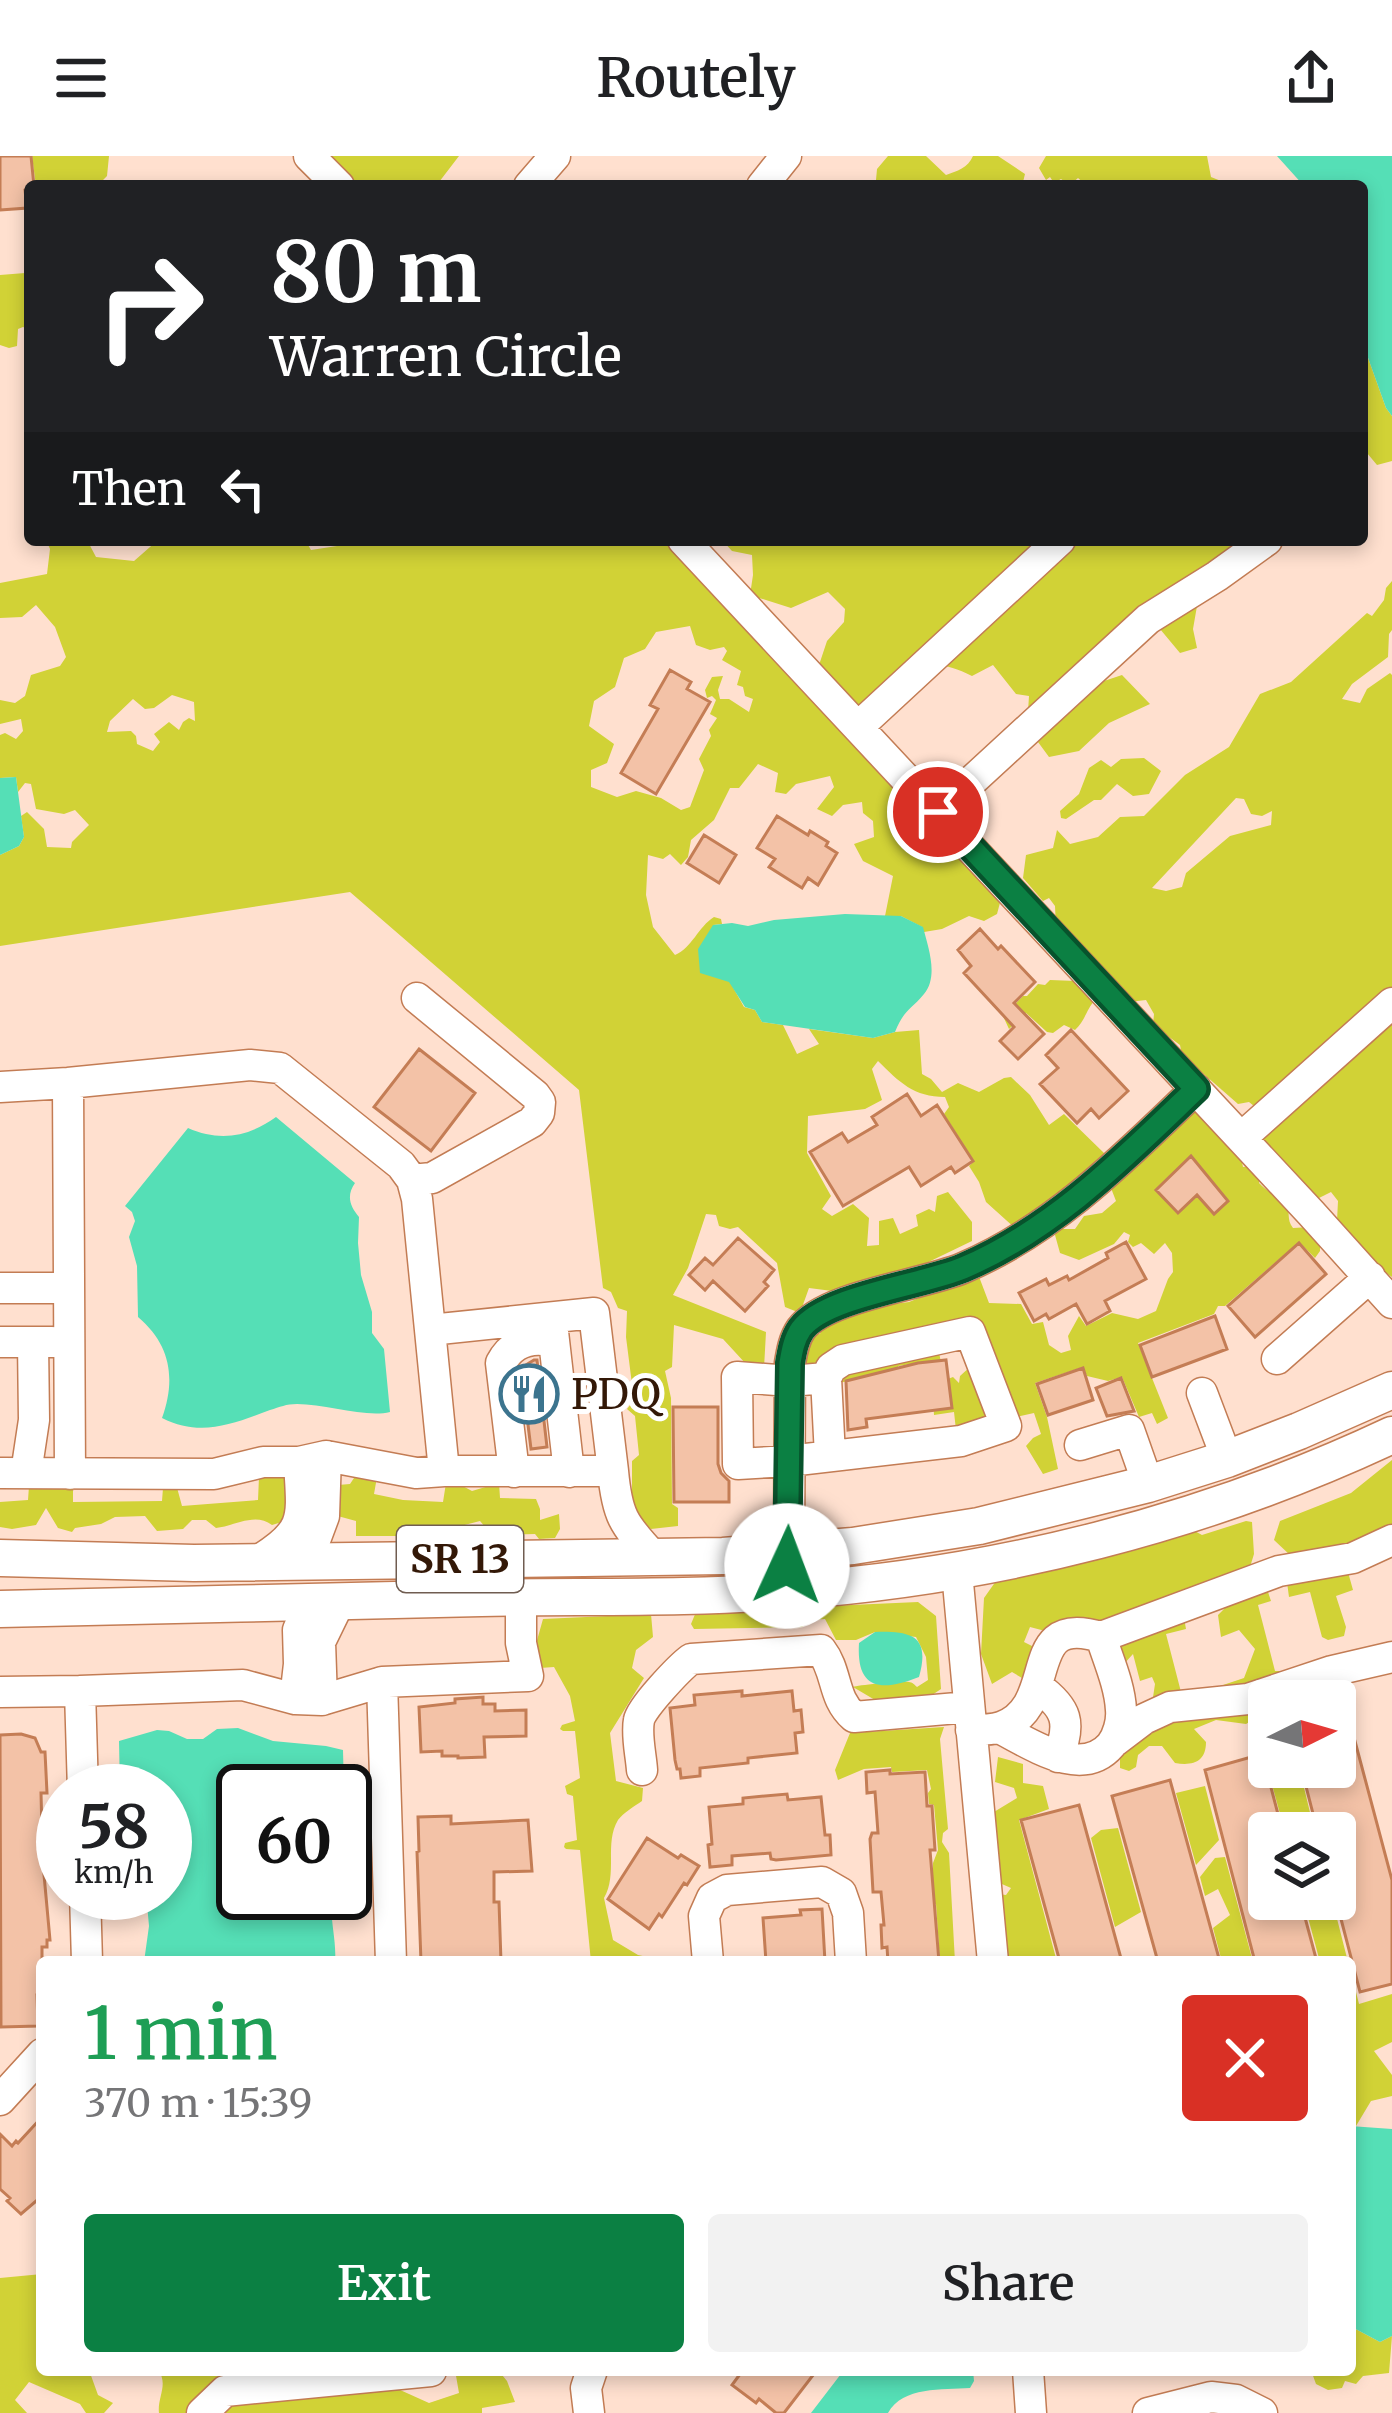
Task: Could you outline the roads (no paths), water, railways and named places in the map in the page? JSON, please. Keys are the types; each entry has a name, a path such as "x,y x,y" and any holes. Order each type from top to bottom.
{"main road":[{"name":"SR 13","path":"0,1558 194,1563 583,1558 789,1552 913,1538 1148,1484 1300,1431 1392,1390"},
{"name":"SR 13","path":"0,1609 790,1591 957,1571 1158,1523 1316,1468 1392,1435"},
{"path":"957,1571 960,1554 969,1546 1141,1501 1148,1484"},
{"path":"696,1594 713,1582 778,1576 787,1566 789,1552"},
{"path":"171,1606 281,1579 308,1559"},
{"path":"325,1601 319,1593 338,1585 467,1559"}],"street":[{"path":"309,156 333,180"},
{"path":"534,180 555,156"},
{"path":"767,180 786,156"},
{"path":"689,546 1392,1304"},
{"path":"858,727 1054,546"},
{"path":"938,812 1148,620 1259,546"},
{"path":"412,1180 432,1178 532,1122 540,1102 417,998"},
{"path":"1241,1138 1392,1003"},
{"path":"0,1087 250,1065 280,1068 401,1165 412,1180 416,1199 444,1471"},
{"path":"68,1083 70,1474"},
{"path":"789,1552 790,1381 793,1346 802,1328 849,1301 964,1268 1027,1234 1077,1199 1196,1089"},
{"path":"1276,1359 1370,1277"},
{"path":"0,1288 69,1288"},
{"path":"514,1472 501,1363 507,1352 524,1341 594,1312 616,1508 653,1556"},
{"path":"430,1330 552,1329"},
{"path":"552,1329 569,1472"},
{"path":"826,1378 737,1377 738,1464 789,1461 961,1441 1006,1426 970,1331 843,1360 831,1367 826,1378 830,1456"},
{"path":"0,1342 70,1342"},
{"path":"33,1342 34,1420 13,1473 214,1474 263,1462 313,1459 416,1473 613,1472"},
{"path":"1202,1393 1227,1459"},
{"path":"1080,1444 1129,1430 1148,1484"},
{"path":"308,1559 325,1516 313,1459"},
{"path":"259,1560 295,1533 313,1459"},
{"path":"583,1558 616,1508"},
{"path":"642,1771 638,1717 676,1670 691,1659 821,1650 832,1664 837,1696 854,1717 980,1722 1016,1718 1038,1687 1048,1649 1066,1631 1101,1636 1279,1571 1353,1558 1392,1540"},
{"path":"957,1571 980,1722 993,1956"},
{"path":"0,1692 243,1685 308,1699 382,1682 528,1676 521,1643 521,1597"},
{"path":"308,1699 299,1664 298,1630 325,1601"},
{"path":"1101,1636 1121,1708 1115,1741"},
{"path":"980,1722 1058,1757 1094,1758 1144,1719 1170,1707 1248,1699 1392,1657"},
{"path":"382,1682 391,1956"},
{"path":"1038,1687 1064,1713 1066,1729 1058,1757"},
{"path":"80,1690 82,1764"},
{"path":"707,1956 704,1916 712,1898 727,1890 822,1882 841,1893 848,1913 851,1956"},
{"path":"86,1920 87,1956"},
{"path":"0,2100 36,2061"},
{"path":"202,2413 225,2391 379,2376"},
{"path":"589,2413 586,2388 590,2376"},
{"path":"1028,2376 1031,2413"},
{"path":"1148,2413 1211,2397 1237,2400 1262,2413"}],"place":[{"name":"PDQ","path":"529,1394"}]}
